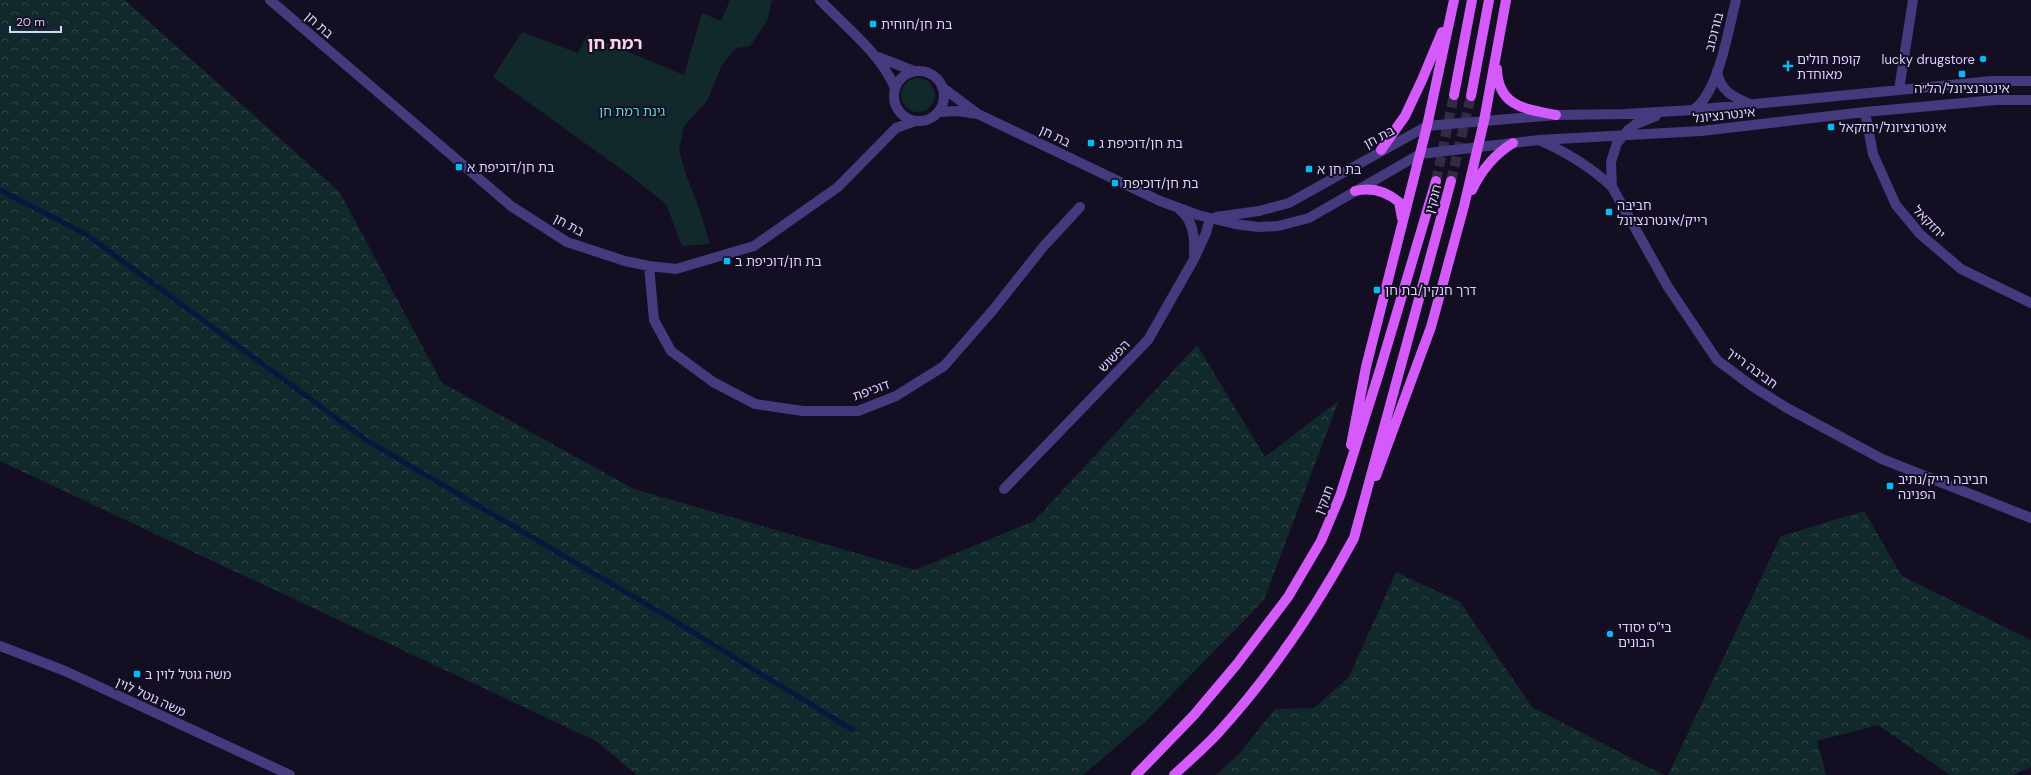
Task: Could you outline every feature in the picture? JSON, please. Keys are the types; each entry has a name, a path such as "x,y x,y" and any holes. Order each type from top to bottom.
{"main road":[{"path":"1340,496 1366,367 1402,230 1427,126 1454,0"},
{"path":"1381,150 1404,116 1422,80 1454,0"},
{"path":"1454,95 1472,0"},
{"path":"1471,96 1489,0"},
{"path":"1354,538 1431,327 1479,148 1506,0"},
{"path":"1497,51 1498,81 1505,96 1522,107 1556,115"},
{"path":"1464,206 1477,180 1487,166 1500,152 1513,143"},
{"name":"חנקין","path":"1136,775 1194,715 1238,664 1288,597 1321,541 1340,496 1380,373 1436,181"},
{"name":"חנקין","path":"1174,775 1217,733 1281,656 1326,588 1354,538 1451,181"},
{"path":"1355,191 1367,189 1374,190 1395,199 1401,206 1402,230"}],"street":[{"name":"בת חן","path":"270,0 511,206 567,242 625,261 649,266 676,269 754,246 838,187 890,133 902,125 915,121"},
{"path":"820,0 874,55 885,69 895,88"},
{"name":"בורוכוב","path":"1693,110 1707,97 1717,71 1736,0"},
{"path":"1899,90 1913,0"},
{"path":"874,55 900,67 914,71 923,71 938,79 942,87 943,100 938,112 932,118 923,121 915,121 899,113 893,97 899,80 906,74 914,71"},
{"name":"בורוכוב","path":"1717,71 1720,83 1727,92 1753,105"},
{"name":"אינטרנציונל","path":"1427,126 1556,115 1670,112 1992,81 2031,81"},
{"name":"בת חן","path":"942,87 978,114 1176,208 1235,224 1278,226 1309,218 1420,154"},
{"name":"אינטרנציונל","path":"1420,154 1539,140 1701,131 1865,112 1996,100 2031,100"},
{"path":"890,133 895,105"},
{"name":"בת חן","path":"938,112 958,111 978,114"},
{"name":"חביבה רייך","path":"1670,112 1654,116 1636,124 1622,136 1615,147 1611,162 1612,187 1668,287 1717,360 1752,386 1787,408 1882,459 2031,518"},
{"name":"יחזקאל","path":"1865,112 1873,154 1896,205 1920,234 1961,269 2031,303"},
{"name":"בת חן","path":"1210,218 1259,211 1289,203 1381,150 1427,126"},
{"path":"1539,140 1575,158 1596,172 1612,187"},
{"name":"דוכיפת","path":"649,266 654,320 672,351 713,382 755,404 803,411 858,411 896,396 944,366 993,310 1043,247 1080,207"},
{"path":"1176,208 1184,214 1192,231 1194,259"},
{"name":"הפשוש","path":"1004,489 1148,340 1194,259 1206,233 1210,218"},
{"name":"משה גוטל לוין","path":"0,646 65,671 290,775"}],"green space":[{"path":"0,0 125,0 339,191 442,383 634,489 915,570 1034,521 1197,345 1265,457 1339,400 1264,600 1146,721 1083,775 637,775 596,741 0,461"},
{"name":"גינת רמת חן","path":"730,0 772,0 767,21 750,46 736,48 722,65 707,101 684,126 679,149 686,175 698,205 710,244 682,246 666,204 632,177 493,77 522,32 578,53 587,35 684,75 702,13 721,21"},
{"path":"918,78 930,83 935,95 930,107 918,112 906,107 901,95 906,83"},
{"path":"1864,511 1902,576 2031,640 2031,767 2013,775 1950,775 1878,725 1817,741 1826,775 1668,775 1781,536"},
{"path":"1396,572 1460,602 1532,707 1664,775 1216,775 1239,754 1275,709 1314,708 1349,677"}],"waterway":[{"path":"0,190 87,235 366,440 668,617 853,730"}],"tunnel":[{"path":"1436,181 1454,95"},
{"path":"1451,181 1471,96"}],"place":[{"name":"בת חן/חוחית","path":"873,24"},
{"name":"lucky drugstore","path":"1983,59"},
{"name":"קופת חולים מאוחדת","path":"1788,66"},
{"name":"אינטרנציונל/הל״ה","path":"1962,74"},
{"name":"אינטרנציונל/יחזקאל","path":"1831,127"},
{"name":"בת חן/דוכיפת ג","path":"1091,143"},
{"name":"בת חן/דוכיפת א","path":"459,167"},
{"name":"בת חן א","path":"1309,169"},
{"name":"בת חן/דוכיפת","path":"1115,183"},
{"name":"חביבה רייק/אינטרנציונל","path":"1609,212"},
{"name":"בת חן/דוכיפת ב","path":"727,261"},
{"name":"דרך חנקין/בת חן","path":"1377,290"},
{"name":"חביבה רייק/נתיב הפנינה","path":"1890,486"},
{"name":"בי\"ס יסודי הבונים","path":"1610,634"},
{"name":"משה גוטל לוין ב","path":"137,674"}],"district":[{"name":"רמת חן","path":"615,43"}]}
